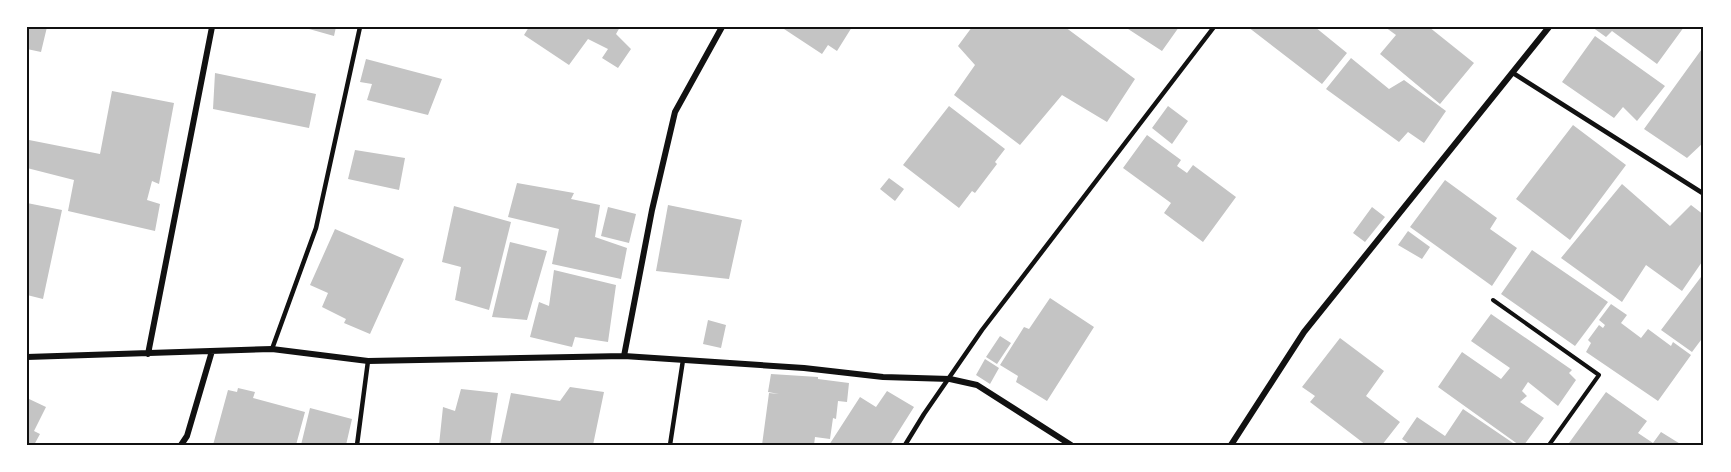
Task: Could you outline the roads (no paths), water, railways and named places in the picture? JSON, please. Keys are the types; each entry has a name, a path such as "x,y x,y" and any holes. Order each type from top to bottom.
{"street":[{"path":"148,354 212,27"},
{"path":"624,356 652,210 675,112 722,27"},
{"path":"1231,445 1305,332 1549,27"},
{"path":"27,357 272,349 368,361 624,356 804,368 883,377 950,379 977,385 1071,445"},
{"path":"181,445 187,436 212,351"}],"lane":[{"path":"272,349 316,228 360,27"},
{"path":"905,445 982,330 1214,27"},
{"path":"1513,73 1704,194"},
{"path":"670,445 682,360"},
{"path":"357,445 368,361"}]}
